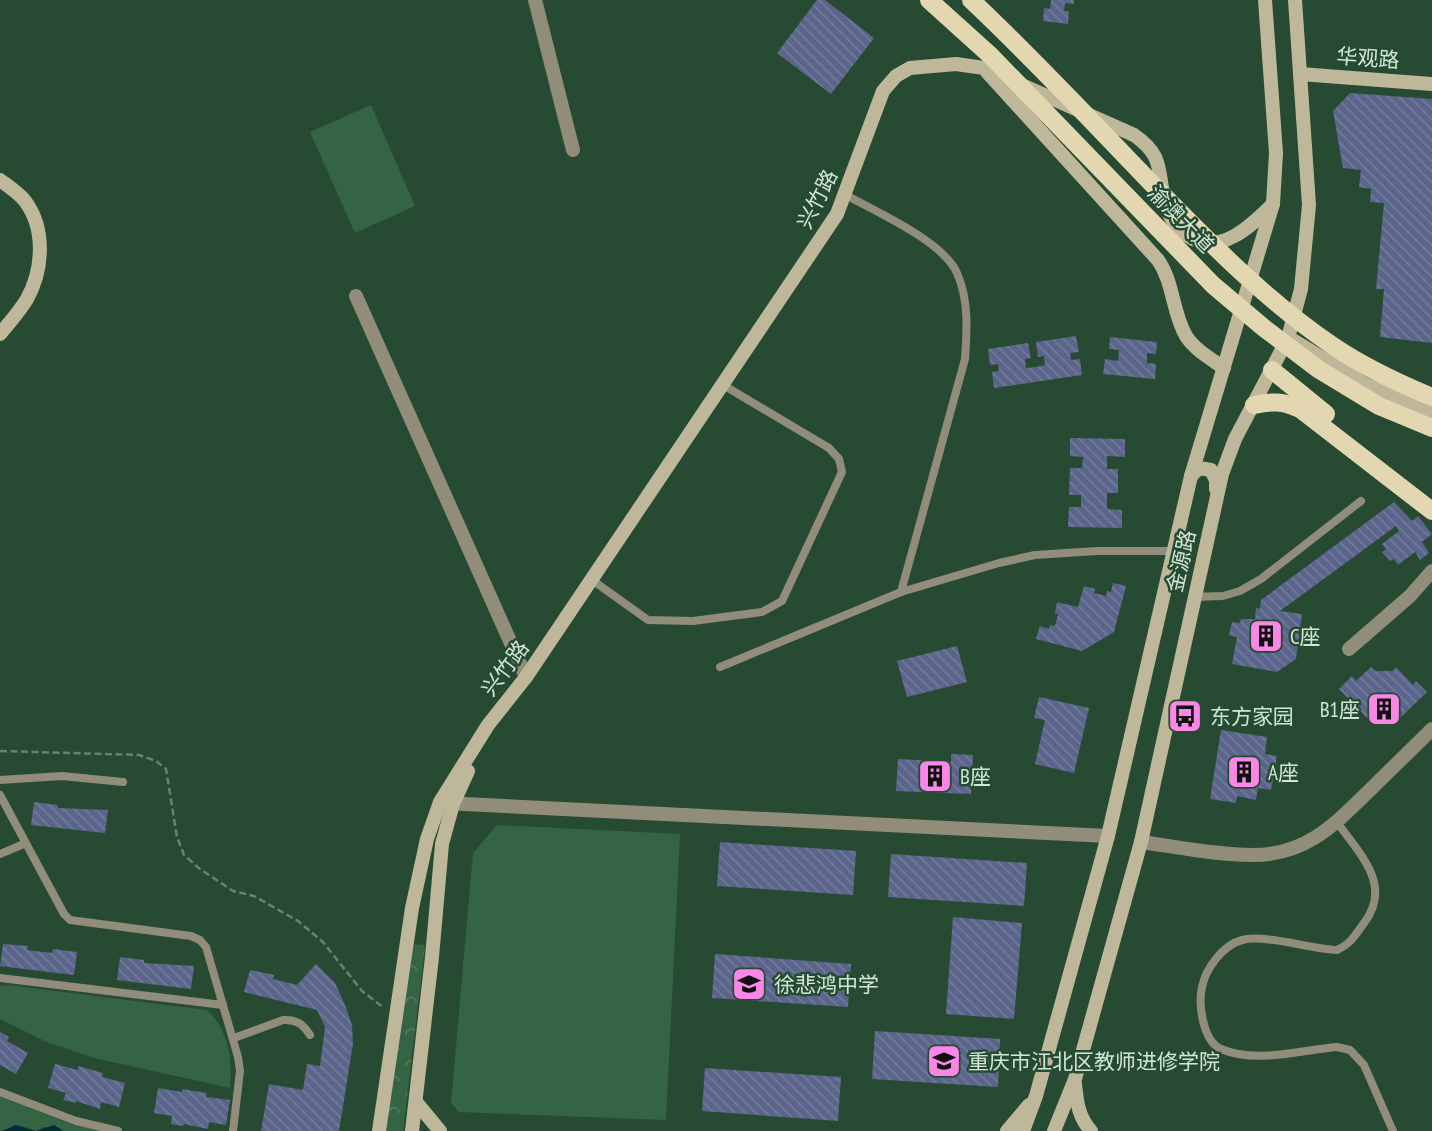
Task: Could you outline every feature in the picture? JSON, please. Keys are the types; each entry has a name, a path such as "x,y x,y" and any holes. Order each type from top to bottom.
{"main road":[{"name":"渝澳大道","path":"929,0 991,56 1213,285 1234,303 1318,369 1379,406 1432,428"},
{"name":"渝澳大道","path":"971,0 1230,264 1282,308 1334,346 1390,379 1432,397"},
{"path":"1272,370 1414,491 1432,510"},
{"path":"1254,405 1273,400 1300,408 1414,491 1432,499"}],"street":[{"path":"535,0 573,150"},
{"name":"金源路","path":"1023,1131 1036,1096 1108,836 1191,476 1273,204 1276,153 1265,0"},
{"name":"金源路","path":"1054,1131 1075,1079 1141,842 1222,474 1235,439 1288,338 1301,289 1309,205 1296,0"},
{"name":"兴竹路","path":"379,1131 412,908 427,839 488,725 526,677 838,214 883,91 896,76 910,68 929,65 957,64 984,68 1134,135 1149,145 1156,155 1166,205 1172,220 1183,233 1198,242 1218,243 1235,236 1249,227 1273,204"},
{"path":"984,68 1158,260 1167,273 1187,338 1197,349 1224,368"},
{"name":"华观路","path":"1300,74 1432,84"},
{"path":"0,180 25,200 37,225 40,250 37,276 26,300 0,334"},
{"path":"356,296 526,677"},
{"path":"1288,338 1365,384 1432,412"},
{"path":"1191,476 1199,468 1211,470 1216,480 1216,498"},
{"path":"1349,649 1410,596 1432,570"},
{"path":"1141,842 1254,855 1297,847 1318,837 1337,822 1432,729"},
{"path":"447,803 1108,836"},
{"name":"兴竹路","path":"412,1131 447,803"},
{"path":"1064,1131 1075,1079"},
{"path":"1075,1079 1078,1109 1091,1131"},
{"path":"1007,1131 1036,1096"},
{"path":"416,1102 440,1131"}],"lane":[{"path":"846,195 937,247 957,271 965,303 968,326 965,359 901,592"},
{"path":"592,580 648,620 693,621 762,612 782,601 842,472 839,458 829,448 723,385"},
{"path":"1194,597 1223,596 1240,591 1261,579 1362,500"},
{"path":"720,667 901,592 1035,555 1097,551 1173,551"},
{"path":"0,780 29,776 62,776 123,782"},
{"path":"0,795 64,914 70,920 191,936 206,947 234,1038 240,1071 233,1131"},
{"path":"1337,822 1367,865 1376,884 1373,911 1348,945 1337,950 1259,939 1241,940 1221,953 1212,964 1201,987 1203,1025 1207,1035 1218,1048 1253,1057 1337,1047 1350,1050 1364,1065 1392,1131"},
{"path":"0,853 26,843"},
{"path":"0,978 223,1004"},
{"path":"234,1038 282,1020 304,1026 310,1035"},
{"path":"0,1093 76,1121 118,1131"}],"path":[{"path":"0,751 138,755 156,761 166,769 177,837 184,855 233,891 254,895 298,921 323,942 362,991 397,1018"}],"green space":[{"path":"371,105 415,206 355,233 310,132"},
{"path":"497,825 680,834 666,1120 459,1112 451,1103 473,853"},
{"path":"414,944 425,945 403,1131 384,1131"},
{"path":"0,986 207,1010 220,1026 228,1046 230,1088 94,1058 47,1042 0,1019"},
{"path":"0,1096 73,1125 103,1131 63,1131 58,1127 44,1127 36,1131 20,1125 0,1131"}],"water":[{"path":"15,1125 36,1131 3,1131"},
{"path":"54,1125 63,1131 36,1131"}],"building":[{"path":"817,0 825,0 874,38 831,94 777,53"},
{"path":"1051,0 1074,0 1074,4 1065,3 1064,11 1069,11 1068,24 1043,21 1044,8 1050,9"},
{"path":"1350,93 1432,99 1432,343 1380,337 1384,289 1376,289 1384,203 1370,202 1371,189 1359,187 1361,170 1343,168 1333,111"},
{"path":"1076,336 1079,352 1070,353 1071,360 1080,359 1082,375 994,388 992,372 999,371 998,364 990,365 988,349 1028,343 1031,358 1025,359 1026,368 1036,367 1045,365 1044,356 1038,357 1036,342"},
{"path":"1110,337 1157,342 1156,354 1147,353 1147,363 1156,364 1155,379 1103,374 1105,359 1118,361 1119,350 1109,349"},
{"path":"1070,438 1125,439 1125,457 1107,456 1107,469 1118,469 1118,493 1107,493 1107,509 1122,510 1122,528 1068,527 1069,507 1081,507 1081,495 1069,495 1070,468 1082,468 1083,457 1070,456"},
{"path":"1394,502 1412,521 1418,516 1432,534 1422,542 1429,553 1420,560 1415,552 1398,565 1394,559 1390,561 1382,552 1386,549 1382,544 1399,531 1396,526 1280,611 1302,614 1296,659 1277,672 1232,664 1237,637 1229,635 1232,622 1255,619 1256,608 1260,609 1261,600"},
{"path":"1113,583 1126,586 1114,632 1082,651 1036,639 1040,626 1049,629 1050,625 1055,626 1057,602 1078,607 1084,586 1095,589 1094,593 1106,596 1107,591 1111,592"},
{"path":"957,646 967,682 907,697 897,661"},
{"name":"B1座","path":"1371,667 1375,671 1393,671 1396,667 1413,685 1416,681 1427,692 1392,726 1374,725 1339,689 1352,676 1356,681"},
{"path":"1039,697 1089,708 1074,773 1035,764 1045,720 1034,718"},
{"name":"A座","path":"1221,730 1267,737 1265,754 1277,756 1271,790 1258,788 1256,800 1237,796 1236,803 1210,799"},
{"name":"B座","path":"951,754 973,755 971,794 896,791 898,759 951,762"},
{"path":"34,802 58,805 58,808 108,810 105,833 31,825"},
{"path":"720,842 856,851 853,895 717,886"},
{"path":"891,854 1027,863 1024,906 888,897"},
{"path":"953,917 1022,923 1014,1019 946,1014"},
{"path":"3,944 28,946 27,950 52,953 53,949 77,952 74,975 0,966"},
{"path":"715,954 851,964 848,1007 712,998"},
{"path":"120,957 144,960 144,963 194,966 191,989 117,980"},
{"path":"316,964 335,983 352,1025 353,1044 339,1131 261,1131 269,1084 303,1090 307,1064 320,1066 325,1027 317,1010 244,992 250,970 274,975 273,979 297,985"},
{"path":"875,1031 1000,1039 998,1087 872,1079"},
{"path":"0,1032 9,1037 7,1041 28,1053 16,1074 0,1065"},
{"path":"55,1064 78,1070 78,1066 103,1073 102,1077 125,1083 119,1107 101,1102 100,1109 76,1101 63,1100 66,1093 48,1088"},
{"path":"705,1068 841,1077 838,1121 702,1111"},
{"path":"158,1088 207,1093 206,1097 230,1100 226,1125 209,1122 208,1129 171,1124 172,1116 154,1113"}],"place":[{"name":"C座","path":"1266,636"},
{"name":"B1座","path":"1384,709"},
{"name":"东方家园","path":"1185,716"},
{"name":"A座","path":"1244,772"},
{"name":"B座","path":"935,776"},
{"name":"徐悲鸿中学","path":"749,984"},
{"name":"重庆市江北区教师进修学院","path":"944,1061"}]}
